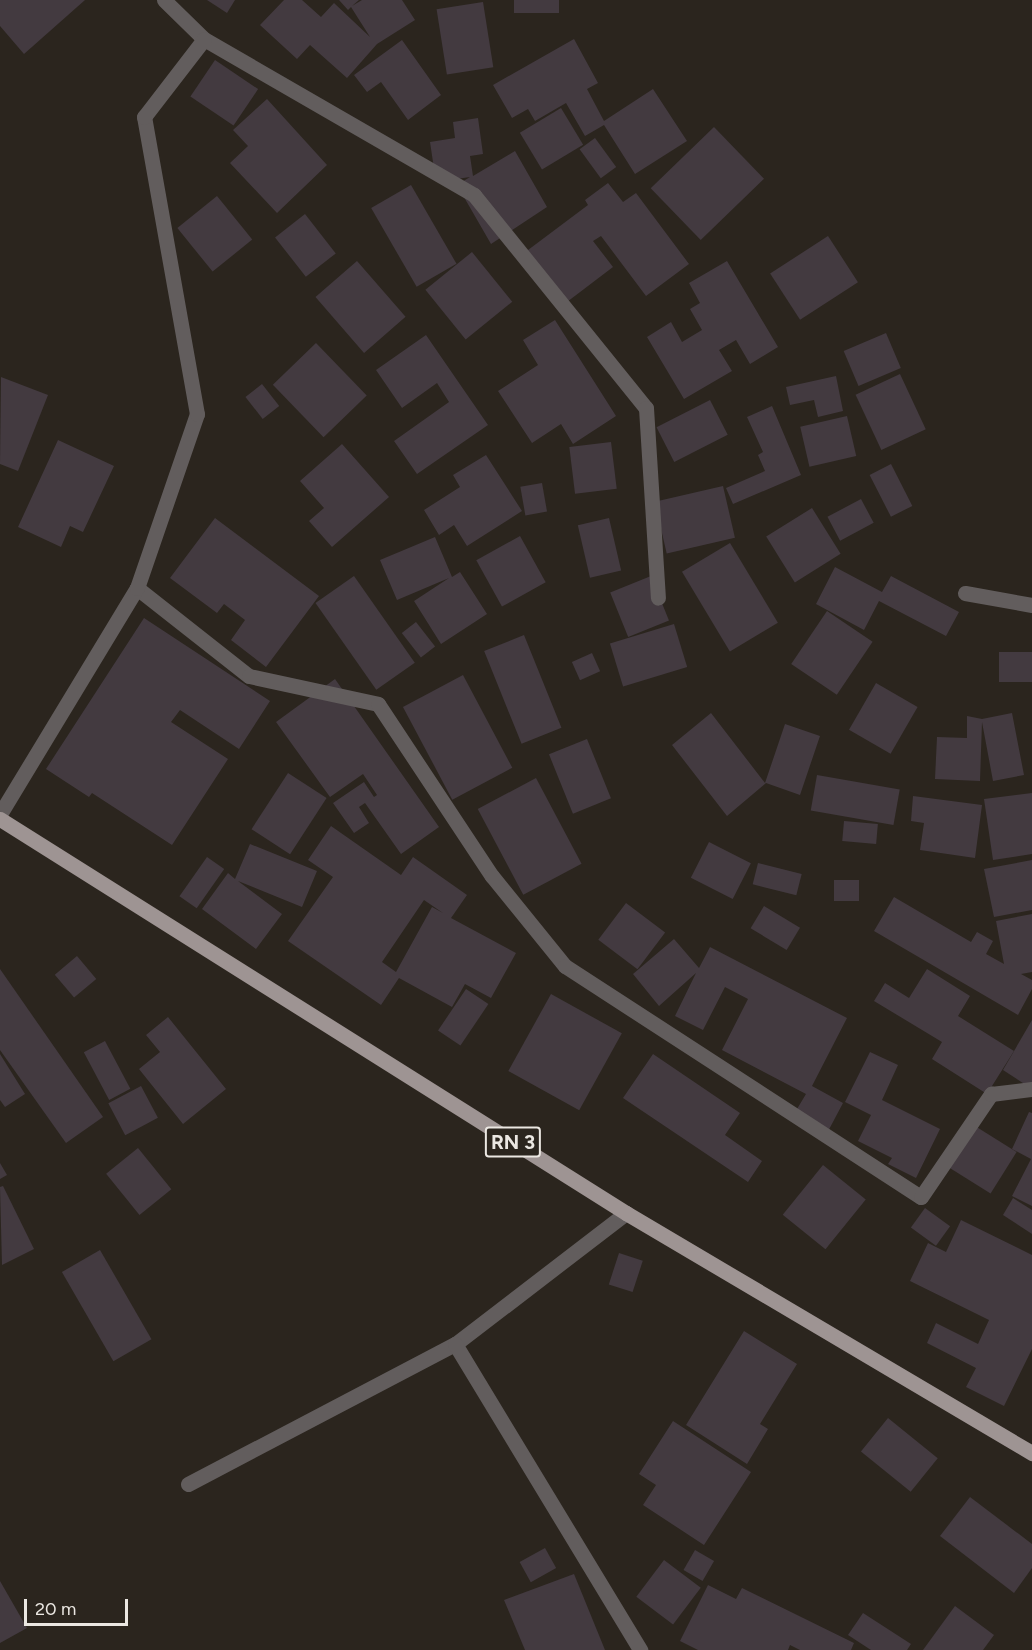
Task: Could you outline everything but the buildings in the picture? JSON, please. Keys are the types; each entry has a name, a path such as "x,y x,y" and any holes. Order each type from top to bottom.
{"main road":[{"name":"RN 3","path":"0,819 626,1213 1032,1453"}],"street":[{"path":"164,0 204,39 474,195 489,213 646,408 658,598"},
{"path":"0,814 137,588 197,414 144,117 204,39"},
{"path":"137,588 249,676 378,704 492,876 565,966 921,1197 991,1094 1032,1089"},
{"path":"965,593 1032,605"},
{"path":"188,1484 455,1344 626,1213"},
{"path":"455,1344 640,1650"}]}
